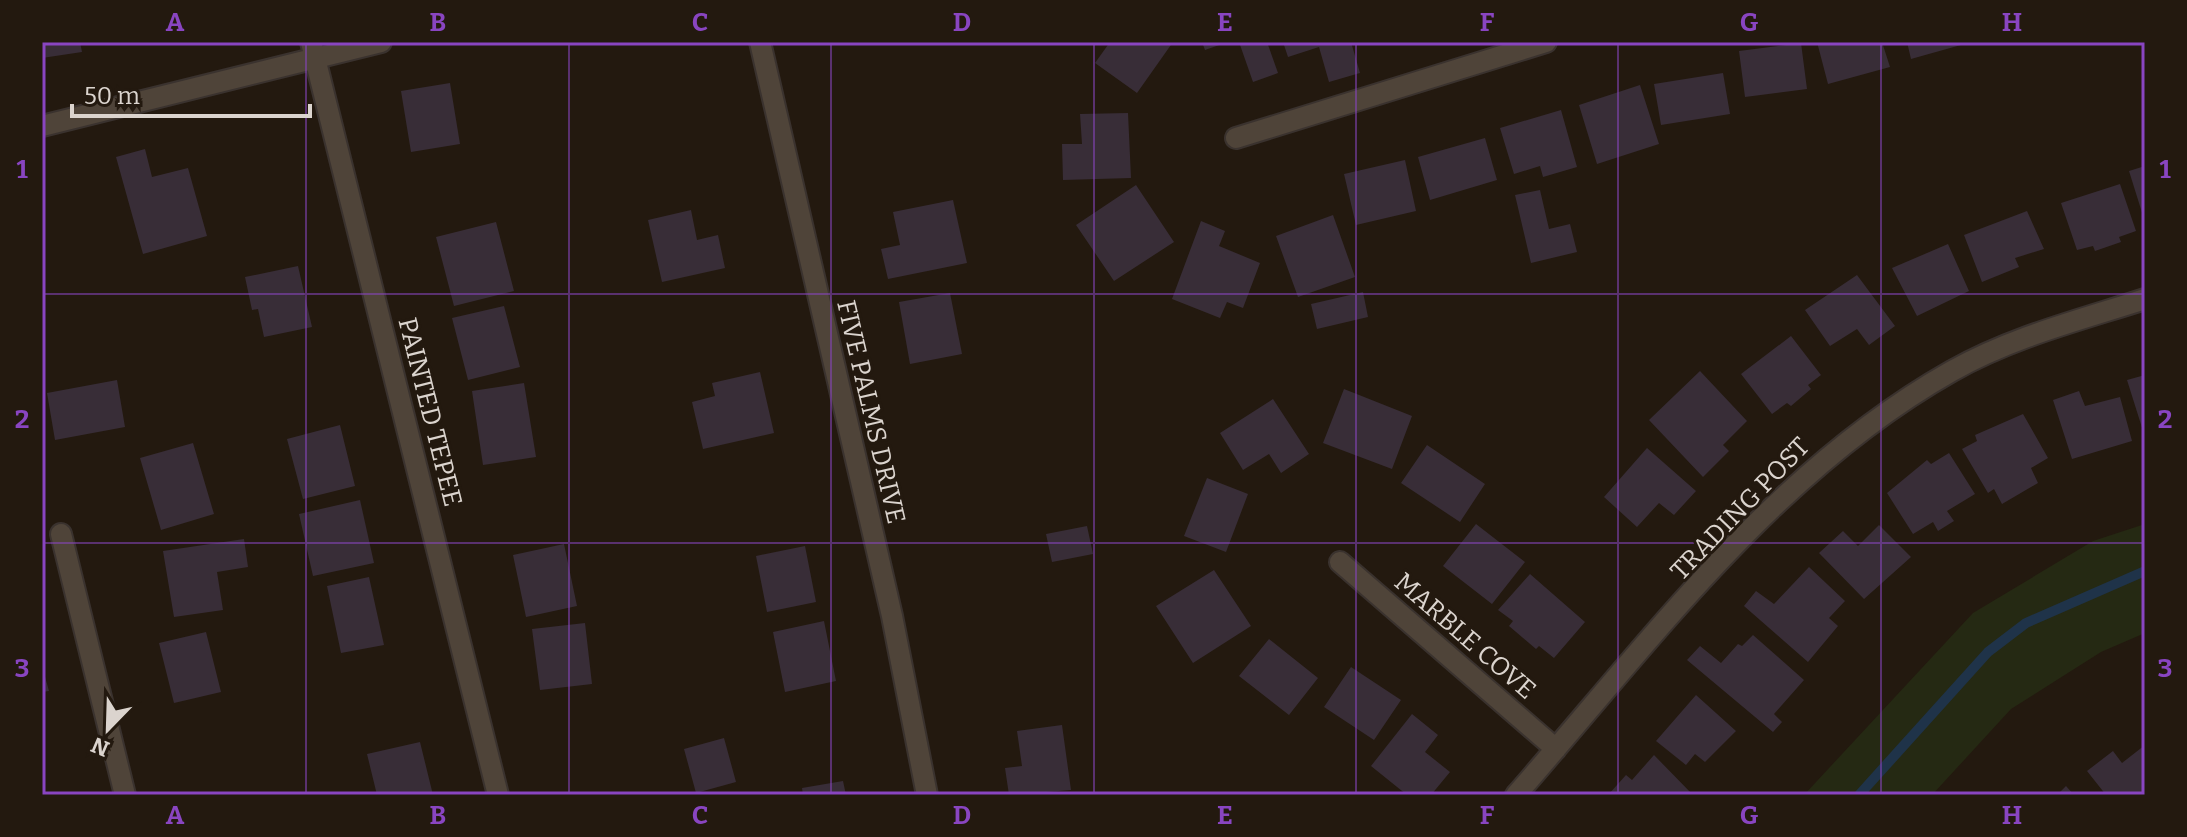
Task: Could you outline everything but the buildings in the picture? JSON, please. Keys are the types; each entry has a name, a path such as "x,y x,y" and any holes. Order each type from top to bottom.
{"street":[{"path":"42,126 313,50 381,42"},
{"name":"FIVE PALMS DRIVE","path":"760,42 892,616 927,795"},
{"path":"1236,138 1546,42"},
{"name":"PAINTED TEPEE","path":"313,50 498,795"},
{"name":"TRADING POST","path":"1516,795 1749,530 1842,444 1951,372 1988,353 2145,299"},
{"path":"61,534 125,795"},
{"name":"MARBLE COVE","path":"1340,562 1556,749"}],"green space":[{"path":"2145,524 2145,633 2101,652 2011,709 1932,795 1804,795 1973,613 2093,541"}],"waterway":[{"path":"1859,795 1988,652 2026,623 2145,571"}]}
